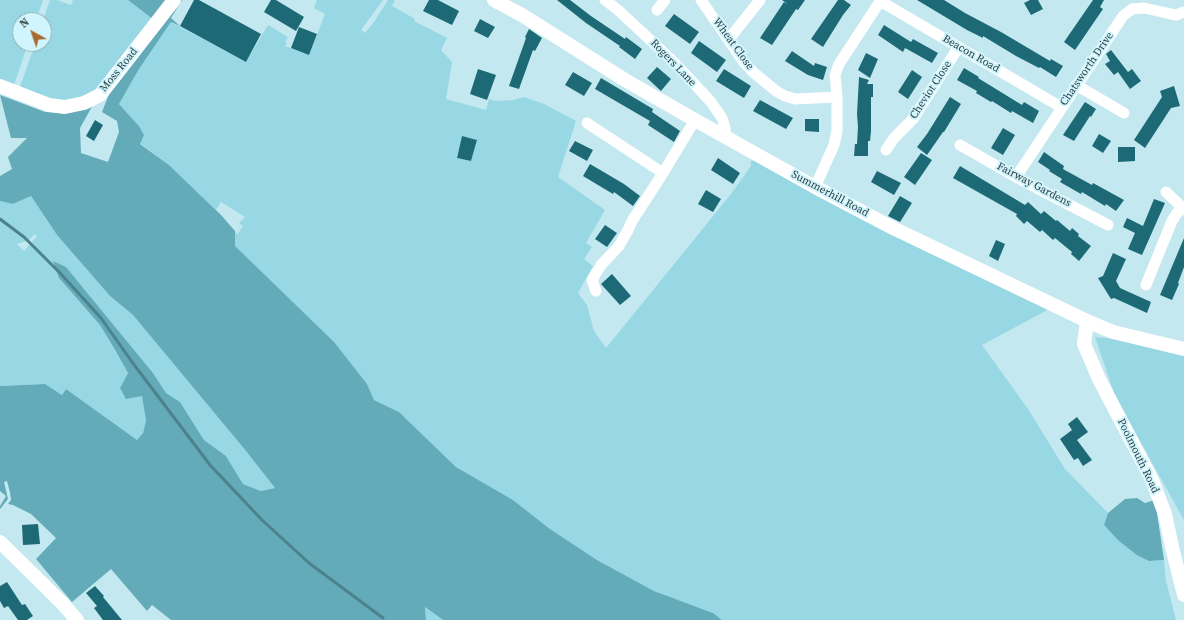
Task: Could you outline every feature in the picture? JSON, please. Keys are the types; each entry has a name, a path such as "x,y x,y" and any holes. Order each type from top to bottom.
{"street":[{"name":"Moss Road","path":"0,86 49,105 65,107 84,103 100,95 174,0"},
{"name":"Summerhill Road","path":"494,0 522,15 626,80 815,187 893,228 1113,332 1184,349"},
{"name":"Rogers Lane","path":"604,0 618,10 675,63 710,102 722,118 726,137"},
{"path":"657,10 665,0"},
{"name":"Wheat Close","path":"701,0 743,61 753,72 785,96 795,99 837,97"},
{"path":"729,39 760,0"},
{"path":"815,187 834,145 837,131 837,97 835,75 839,64 880,0"},
{"name":"Beacon Road","path":"880,0 958,48 1062,108"},
{"name":"Chatsworth Drive","path":"1016,177 1062,108 1076,84 1123,16 1132,9 1144,8 1176,15 1184,12"},
{"name":"Cheviot Close","path":"886,150 894,138 913,119 958,48"},
{"path":"1076,84 1124,113"},
{"path":"596,291 592,280 601,266 619,246 632,221 696,120"},
{"path":"587,124 663,173"},
{"name":"Fairway Gardens","path":"960,145 1016,177 1108,225"},
{"path":"1146,285 1172,221 1177,213 1183,208 1166,192"},
{"name":"Poolmouth Road","path":"1087,321 1084,344 1099,379 1152,480 1165,514 1180,564 1184,595"},
{"path":"0,542 62,603 77,620"}],"shaded area":[{"path":"0,0 43,0 39,12 12,12 12,52 25,52 14,85 0,79"},
{"path":"50,0 57,0 71,5 73,0 128,0 154,20 102,86 92,93 74,99 58,101 49,99 20,87 32,52 52,52 52,12 46,12"},
{"path":"128,0 170,0 154,20"},
{"path":"179,0 182,0 171,18 180,26 171,22 139,69 119,104 139,126 144,135 140,144 169,165 221,215 235,231 235,246 334,342 367,384 374,400 399,412 456,467 513,500 550,529 597,560 654,591 713,613 722,620 443,620 425,607 426,620 171,620 152,605 147,611 111,569 72,602 36,559 56,538 31,514 8,504 11,500 7,481 4,482 8,499 0,509 0,506 6,496 0,491 0,386 45,384 62,395 66,389 137,440 143,433 146,421 142,396 126,399 120,388 128,373 100,325 59,278 53,261 66,267 153,373 166,393 180,402 204,440 226,456 243,484 261,491 275,488 133,315 110,296 57,235 31,196 13,204 0,201 0,176 12,169 8,157 27,138 11,138 0,95 45,112 66,113 94,103 80,128 81,153 108,162 119,132 117,121 102,112 111,89"},
{"path":"317,0 383,0 361,30 365,33 388,0 395,0 392,6 415,19 414,21 447,38 441,50 452,62 446,99 486,110 489,99 496,101 514,100 524,97 544,104 576,121 558,177 605,210 586,243 592,247 584,259 593,266 578,293 587,305 594,331 606,348 731,194 751,166 751,161 759,160 1053,307 982,345 1028,409 1065,469 1108,513 1104,525 1149,561 1164,560 1166,581 1176,620 722,620 713,613 654,591 597,560 550,529 513,500 456,467 399,412 374,400 367,384 235,246 235,232 238,234 243,226 239,223 245,217 221,202 216,210 169,165 140,143 144,135 139,126 119,104 139,69 171,22 246,62 268,25 288,37 285,42 287,43 285,46 309,55 325,14 314,8","holes":["462,136 477,140 471,161 457,158"]},
{"path":"31,196 57,235 110,296 133,315 275,488 261,491 243,484 226,456 204,440 180,402 166,393 153,373 66,267 59,278 100,325 128,373 120,388 142,396 146,421 143,433 137,440 66,389 62,395 45,384 0,386 0,201 13,204","holes":["35,234 37,236 24,251 17,244 29,240"]},
{"path":"1095,337 1126,340 1184,354 1184,520 1115,396"},
{"path":"1137,498 1145,503 1155,500 1164,560 1149,561 1137,555 1119,541 1104,525 1108,513 1125,499"},
{"path":"425,607 443,620 426,620"}],"building":[{"path":"194,0 199,0 261,34 246,62 180,26"},
{"path":"271,0 276,0 304,17 296,31 264,12"},
{"path":"429,0 438,0 459,11 452,25 423,11"},
{"path":"557,0 570,0 591,16 625,39 626,37 642,49 635,59 619,47 620,46 586,23"},
{"path":"782,0 805,0 798,10 796,9 772,45 760,38 784,2 788,4"},
{"path":"838,0 844,0 851,5 823,47 811,39"},
{"path":"917,0 944,0 1050,61 1051,59 1063,66 1056,77 1040,67 1039,68 1016,56 983,36 983,38 967,30"},
{"path":"1030,0 1038,0 1043,9 1031,15 1024,3"},
{"path":"1093,0 1104,0 1100,7 1103,9 1075,50 1064,42"},
{"path":"674,14 699,32 690,44 665,26"},
{"path":"480,19 495,27 488,38 474,31"},
{"path":"884,25 911,42 913,39 938,53 932,63 905,48 903,52 878,35"},
{"path":"299,27 317,34 309,55 291,48"},
{"path":"529,29 542,38 535,51 533,50 519,89 509,86"},
{"path":"699,41 726,60 717,72 691,53"},
{"path":"1111,50 1128,72 1132,69 1141,81 1130,89 1118,72 1114,75 1105,64 1110,61 1106,54"},
{"path":"792,51 814,66 815,63 827,67 823,80 808,75 785,61"},
{"path":"866,53 878,59 870,78 858,70"},
{"path":"657,67 671,79 661,91 647,78"},
{"path":"964,68 1022,105 1024,102 1039,111 1033,123 1012,111 1011,113 992,101 991,102 976,93 977,91 957,80"},
{"path":"478,69 496,75 487,100 470,94"},
{"path":"724,69 751,86 744,98 716,81"},
{"path":"912,70 922,77 908,99 898,92"},
{"path":"573,72 592,83 584,96 565,85"},
{"path":"859,77 869,80 867,84 873,84 873,97 871,97 871,131 870,141 868,141 868,156 854,156 855,144 857,144"},
{"path":"601,78 653,109 652,112 680,131 674,142 648,125 650,121 595,89"},
{"path":"1174,86 1180,106 1171,108 1145,148 1134,140 1162,97 1160,91"},
{"path":"950,97 961,104 944,132 927,155 917,147"},
{"path":"760,100 793,118 786,129 753,111"},
{"path":"1085,102 1096,109 1074,141 1063,135"},
{"path":"805,119 819,119 819,132 805,131"},
{"path":"95,120 103,125 94,141 86,136"},
{"path":"1003,128 1015,135 1003,155 991,148"},
{"path":"1099,134 1111,141 1103,153 1092,146"},
{"path":"462,136 477,140 471,161 457,158"},
{"path":"575,141 593,150 587,161 569,151"},
{"path":"1118,147 1135,147 1135,161 1118,162"},
{"path":"1044,152 1064,166 1063,169 1124,200 1116,211 1106,204 1105,206 1082,192 1081,194 1060,182 1062,179 1038,162"},
{"path":"921,153 932,160 915,185 904,177"},
{"path":"718,158 740,173 733,184 711,170"},
{"path":"590,164 624,184 640,196 633,206 614,192 613,194 583,176"},
{"path":"960,166 1025,205 1028,202 1041,214 1044,211 1070,231 1072,228 1079,234 1078,236 1091,246 1079,261 1071,254 1072,252 1055,238 1053,240 1042,230 1040,232 1027,221 1024,224 1016,216 1017,214 953,178"},
{"path":"877,171 901,183 894,195 871,182"},
{"path":"706,190 721,199 713,212 698,204"},
{"path":"900,196 912,203 900,222 888,216"},
{"path":"1154,199 1165,203 1142,255 1128,249 1135,233 1123,227 1127,218 1143,226"},
{"path":"605,225 617,233 607,247 595,239"},
{"path":"1184,238 1184,267 1172,300 1160,295"},
{"path":"996,240 1005,244 998,261 989,256"},
{"path":"1113,253 1126,259 1116,281 1120,288 1151,302 1147,313 1114,298 1111,299 1098,278 1103,276"},
{"path":"612,274 631,296 620,305 601,284"},
{"path":"1077,417 1088,432 1077,440 1092,460 1083,466 1078,458 1074,460 1060,439 1072,430 1068,424"},
{"path":"38,524 40,544 23,545 22,525"},
{"path":"7,582 22,605 25,604 33,616 27,620 18,620 8,606 4,608 0,601 0,586"},
{"path":"95,586 122,620 103,620 94,608 97,606 86,593"}],"waterway":[{"path":"0,219 24,237 60,273 101,318 132,362 210,465 262,520 309,563 383,618"}]}
